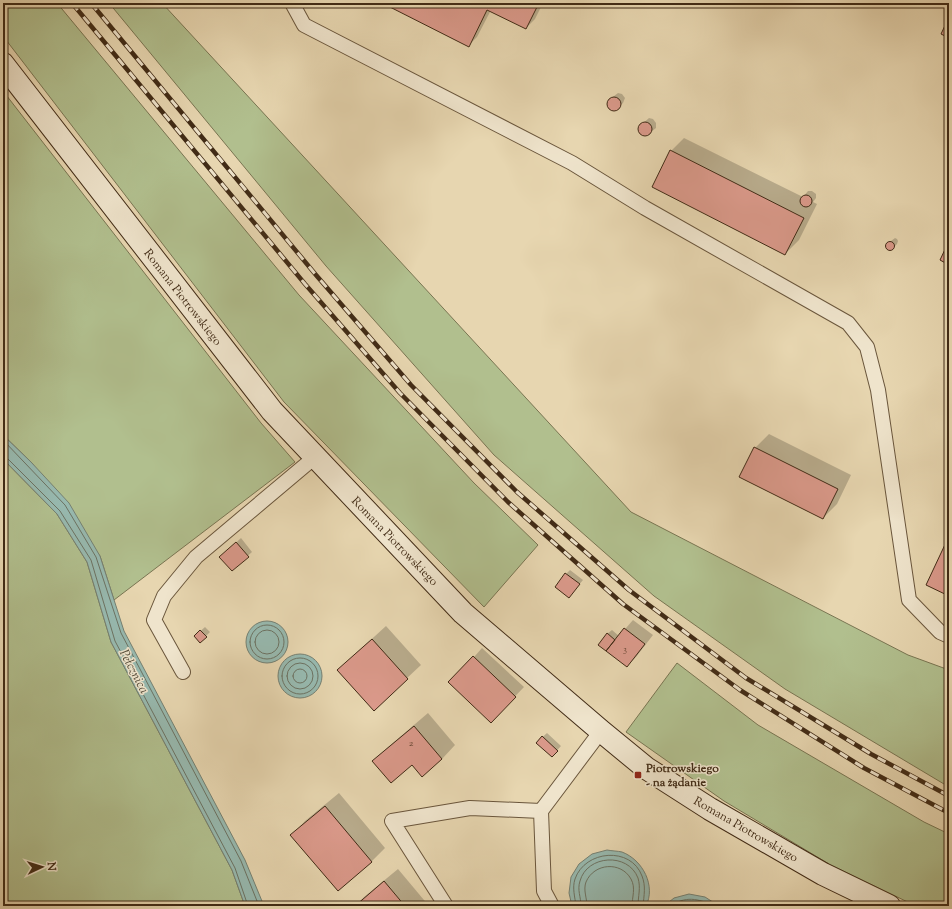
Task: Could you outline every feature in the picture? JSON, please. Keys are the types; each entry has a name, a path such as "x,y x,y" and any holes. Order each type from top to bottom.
{"street":[{"name":"Romana Piotrowskiego","path":"3,64 272,411 463,612 646,768 710,809 823,874 888,906"}],"lane":[{"path":"292,3 304,25 572,164 645,208 848,323 867,347 878,390 909,600 940,632 949,636"},
{"path":"183,672 154,620 164,596 196,557 315,457"},
{"path":"552,906 544,891 541,811 601,731"},
{"path":"446,906 392,821 470,808 541,811"}],"green space":[{"path":"3,3 57,3 299,295 474,483 538,545 484,607 284,402 3,36"},
{"path":"109,3 162,3 631,512 908,655 949,670 949,787 785,689 654,596 494,455 326,266"},
{"path":"3,91 261,423 295,462 114,600 100,556 31,462 3,435"},
{"path":"3,459 57,514 87,562 111,642 232,870 245,906 3,906"},
{"path":"677,663 758,725 924,822 949,834 949,906 916,906 829,864 724,801 626,732"}],"water":[{"name":"Pełcznica","path":"3,435 31,462 69,503 100,556 124,631 245,860 264,906 245,906 232,870 111,642 87,562 57,514 3,459"},
{"path":"263,621 271,621 279,624 285,630 288,642 285,654 279,660 271,663 263,663 255,660 249,654 246,646 246,638 249,630 255,624"},
{"path":"296,654 304,654 316,660 322,672 322,680 316,692 304,698 296,698 284,692 278,680 278,672 284,660"},
{"path":"607,850 622,852 629,856 636,861 646,874 649,898 646,906 572,906 569,893 571,877 579,864 592,854"},
{"path":"689,894 705,897 719,906 664,906 674,898"}],"building":[{"path":"382,3 539,3 526,29 487,10 469,47"},
{"path":"949,17 949,38 941,34"},
{"path":"611,97 617,97 621,101 621,107 617,111 611,111 607,107 607,101"},
{"path":"642,122 648,122 652,126 652,132 648,136 642,136 638,132 638,126"},
{"path":"670,150 804,218 785,255 652,187"},
{"path":"808,195 811,196 811,206 804,207 801,206 800,199 801,196"},
{"path":"890,241 895,246 890,251 885,246"},
{"path":"949,241 949,265 940,260"},
{"path":"754,447 838,489 823,519 739,477"},
{"path":"949,536 949,596 926,585"},
{"path":"236,542 249,557 232,571 219,557"},
{"path":"565,573 580,584 569,598 555,587"},
{"path":"624,628 645,644 627,667 606,651"},
{"path":"200,630 207,637 200,643 194,636"},
{"path":"607,633 615,640 606,651 598,645"},
{"path":"372,639 408,679 374,711 337,670"},
{"path":"473,656 516,697 491,723 448,682"},
{"path":"414,726 442,759 422,777 412,765 391,783 372,761"},
{"path":"542,736 558,751 552,757 536,743"},
{"path":"325,806 372,862 338,891 290,835"},
{"path":"384,881 405,906 355,906"}],"railway":[{"path":"72,3 305,284 400,393 508,502 623,604 740,690 864,768 949,813"},
{"path":"91,3 316,275 411,385 517,492 629,590 746,678 871,754 949,796"}],"place":[{"name":"Piotrowskiego - na żądanie","path":"638,775"}]}
